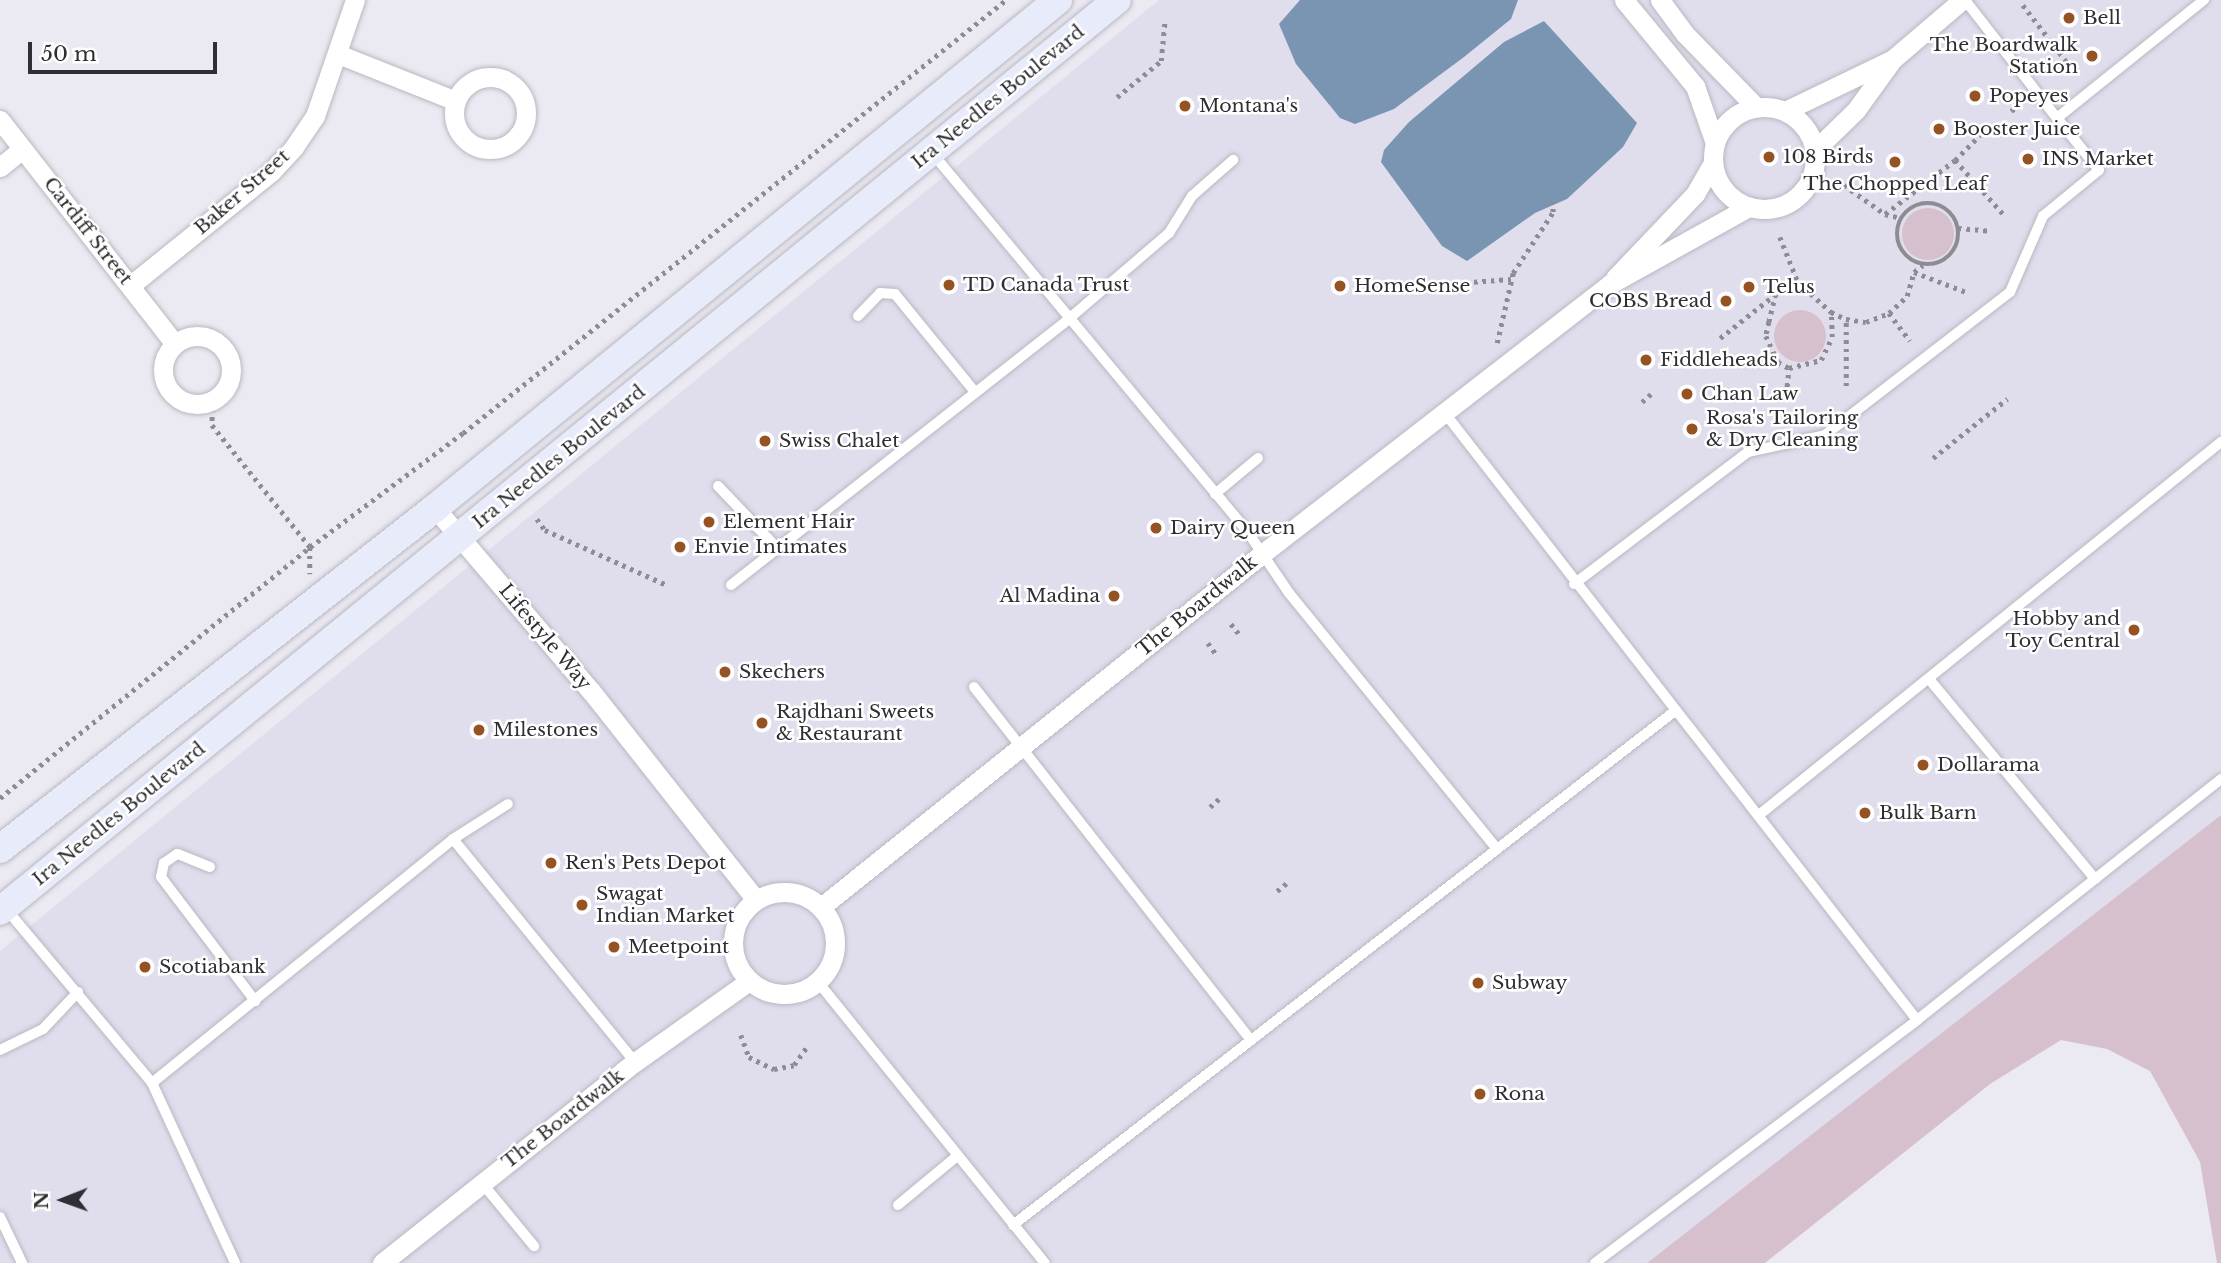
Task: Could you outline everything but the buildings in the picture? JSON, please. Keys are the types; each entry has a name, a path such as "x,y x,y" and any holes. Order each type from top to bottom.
{"main road":[{"name":"Ira Needles Boulevard","path":"0,849 435,508 1058,0"},
{"name":"Ira Needles Boulevard","path":"2,909 1116,0"}],"street":[{"name":"Baker Street","path":"131,285 271,172 294,147 315,116 355,0"},
{"path":"1624,0 1695,86 1715,143 1713,163 1725,191 1749,207 1780,207 1794,199 1812,176 1815,150 1800,120 1785,111 1755,107 1731,118 1715,143"},
{"path":"1660,0 1685,34 1755,107"},
{"path":"1815,150 1856,110 1893,59 1963,0"},
{"path":"338,54 456,101"},
{"path":"1785,111 1893,59"},
{"name":"Cardiff Street","path":"0,120 175,344"},
{"path":"0,167 22,149"},
{"name":"The Boardwalk","path":"1610,284 1630,257 1695,194 1713,163"},
{"name":"The Boardwalk","path":"821,907 1262,554 1610,284 1749,207"},
{"path":"195,335 207,337 225,349 230,361 230,380 214,400 187,403 166,384 165,357 175,344 195,335"},
{"name":"Lifestyle Way","path":"435,508 756,900"},
{"path":"784,892 821,907 832,927 835,947 830,967 818,982 798,993 783,995 762,990 748,981 735,958 733,940 739,919 756,900 784,892"},
{"name":"The Boardwalk","path":"382,1263 635,1062 748,981"}],"lane":[{"path":"1574,584 1748,452 1825,435 2010,292 2043,216 2099,170 1963,0"},
{"path":"2057,118 2204,0"},
{"path":"931,152 1216,494 1289,593 1497,849"},
{"path":"731,585 1070,317 1169,233 1192,196 1233,160"},
{"path":"858,316 880,293 895,294 975,392"},
{"path":"1444,412 1574,584 1759,815 1917,1020"},
{"path":"1759,815 2221,442"},
{"path":"1216,494 1258,458"},
{"path":"718,486 778,548"},
{"path":"1929,679 2095,879"},
{"path":"974,687 1251,1040"},
{"path":"1013,1225 1675,710"},
{"path":"1595,1263 1917,1020 2221,779"},
{"path":"152,1083 453,839 508,804"},
{"path":"453,839 635,1062"},
{"path":"210,867 177,854 164,863 160,877 255,1001"},
{"path":"2,909 78,992 152,1083 235,1263"},
{"path":"818,982 956,1157 1045,1263"},
{"path":"0,1050 43,1029 78,992"},
{"path":"898,1205 956,1157"},
{"path":"482,1183 534,1246"},
{"path":"0,1217 22,1263"}],"path":[{"path":"0,798 310,547 474,424 1006,0"},
{"path":"2023,5 2070,65"},
{"path":"1117,97 1161,61 1165,19"},
{"path":"2011,111 2022,102"},
{"path":"1885,214 1955,160 1980,135"},
{"path":"1955,160 2006,217"},
{"path":"1844,185 1885,214 1901,218"},
{"path":"1488,379 1511,279 1553,212 1552,201"},
{"path":"1780,237 1798,282 1831,312 1846,319 1866,322 1889,313 1907,296 1914,272 1923,265 1950,255 1958,228 1947,210 1938,204 1917,205 1901,218 1897,228 1900,248 1923,265"},
{"path":"1958,228 1990,231"},
{"path":"1914,272 1966,292"},
{"path":"1457,283 1511,279"},
{"path":"1720,338 1776,293 1798,282"},
{"path":"1776,293 1766,336 1769,351 1789,368"},
{"path":"1789,368 1821,360 1832,338 1831,312"},
{"path":"1889,313 1910,341"},
{"path":"1846,319 1846,387"},
{"path":"1786,396 1789,368"},
{"path":"1642,402 1652,393"},
{"path":"1933,458 2007,399"},
{"path":"214,400 212,425 310,547 309,607"},
{"path":"537,519 545,530 667,585"},
{"path":"1231,624 1240,635"},
{"path":"1208,643 1216,654"},
{"path":"1210,807 1221,797"},
{"path":"1277,891 1288,882"},
{"path":"741,1035 750,1057 774,1069 794,1065 808,1045"}],"shaded area":[{"path":"1159,0 2221,0 2221,815 1647,1263 0,1263 0,951"},
{"path":"1928,208 1938,210 1946,216 1952,224 1952,244 1946,252 1938,258 1928,260 1918,258 1910,252 1904,244 1902,234 1904,224 1910,216 1918,210"},
{"path":"1800,310 1810,312 1818,318 1824,326 1824,346 1818,354 1810,360 1800,362 1790,360 1782,354 1776,346 1774,336 1776,326 1782,318 1790,312"},
{"path":"2221,815 2221,1263 2217,1263 2200,1162 2150,1071 2107,1049 2061,1040 1990,1084 1765,1263 1647,1263"}],"water":[{"path":"1300,0 1518,0 1511,19 1464,57 1394,109 1355,124 1340,118 1296,64 1279,24"},
{"path":"1544,21 1637,123 1623,147 1567,199 1535,213 1467,261 1442,246 1381,162 1384,150 1409,122 1504,42"}],"place":[{"name":"Bell","path":"2069,18"},
{"name":"The Boardwalk Station","path":"2092,56"},
{"name":"Popeyes","path":"1975,96"},
{"name":"Montana's","path":"1185,106"},
{"name":"Booster Juice","path":"1939,129"},
{"name":"108 Birds","path":"1769,157"},
{"name":"INS Market","path":"2028,159"},
{"name":"The Chopped Leaf","path":"1895,162"},
{"name":"TD Canada Trust","path":"949,285"},
{"name":"HomeSense","path":"1340,286"},
{"name":"Telus","path":"1749,287"},
{"name":"COBS Bread","path":"1726,301"},
{"name":"Fiddleheads","path":"1646,360"},
{"name":"Chan Law","path":"1687,394"},
{"name":"Rosa's Tailoring & Dry Cleaning","path":"1692,429"},
{"name":"Swiss Chalet","path":"765,441"},
{"name":"Element Hair","path":"709,522"},
{"name":"Dairy Queen","path":"1156,528"},
{"name":"Envie Intimates","path":"680,547"},
{"name":"Al Madina","path":"1114,596"},
{"name":"Hobby and Toy Central","path":"2134,630"},
{"name":"Skechers","path":"725,672"},
{"name":"Rajdhani Sweets & Restaurant","path":"762,723"},
{"name":"Milestones","path":"479,730"},
{"name":"Dollarama","path":"1923,765"},
{"name":"Bulk Barn","path":"1865,813"},
{"name":"Ren's Pets Depot","path":"551,863"},
{"name":"Swagat Indian Market","path":"582,905"},
{"name":"Meetpoint","path":"614,947"},
{"name":"Scotiabank","path":"145,967"},
{"name":"Subway","path":"1478,983"},
{"name":"Rona","path":"1480,1094"}]}
